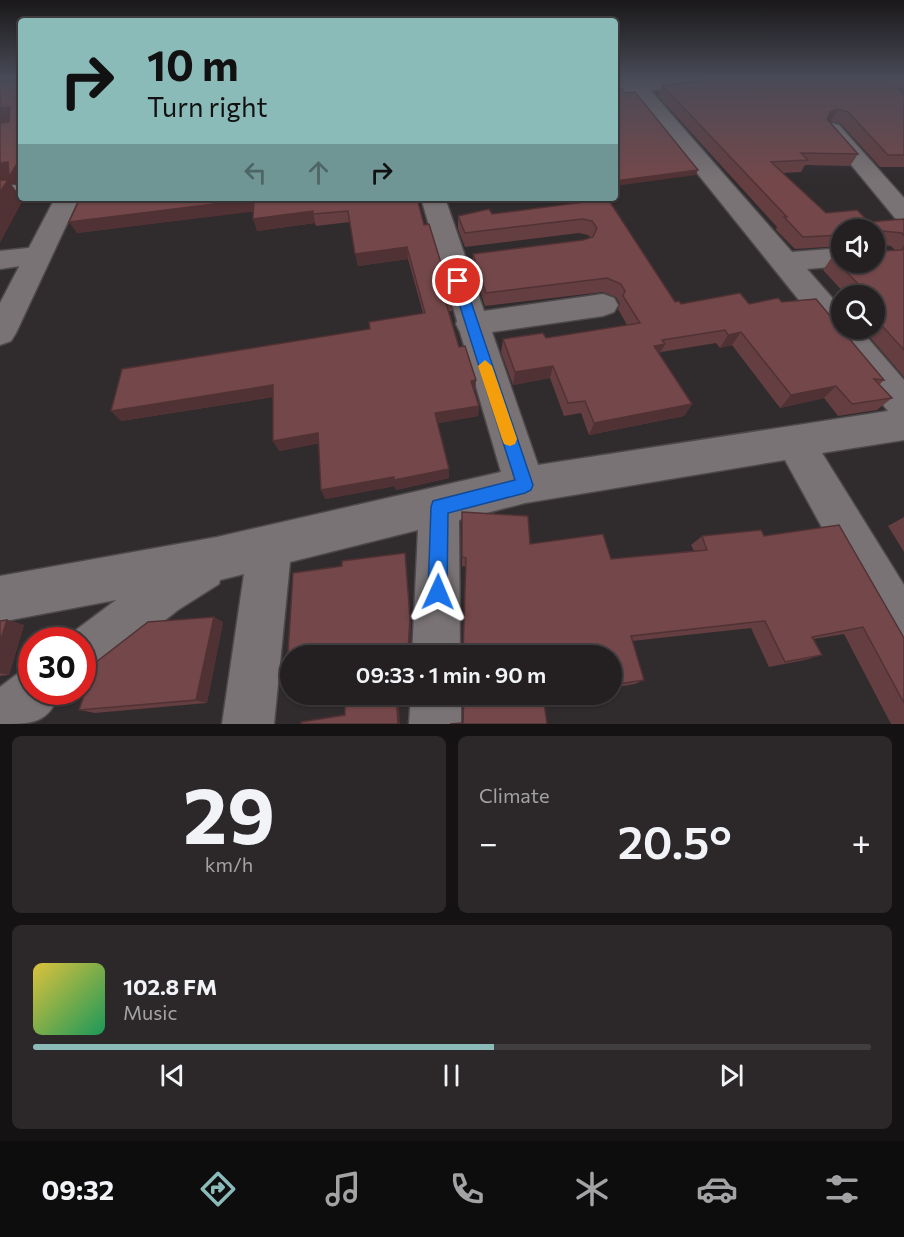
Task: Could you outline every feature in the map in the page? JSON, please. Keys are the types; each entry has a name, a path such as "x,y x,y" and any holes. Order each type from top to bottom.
{"street":[{"path":"652,112 784,262 904,405"},
{"path":"832,129 904,213"},
{"path":"0,194 18,191"},
{"path":"0,333 65,201"},
{"path":"435,201 463,257 471,324 525,485"},
{"path":"0,260 37,256"},
{"path":"784,262 831,258"},
{"path":"471,324 603,305"},
{"path":"0,599 217,559 525,485 904,424"},
{"path":"794,440 904,629"},
{"path":"436,645 439,507"},
{"path":"248,724 270,546"},
{"path":"96,644 162,594 217,559"},
{"path":"0,719 18,705"},
{"path":"435,724 436,705"}],"building":[{"path":"10,112 18,112 18,162 9,177 8,162 0,163 0,123 9,122"},
{"path":"618,112 651,112 698,170 618,181"},
{"path":"687,112 831,112 827,119 858,154 801,153 808,160 771,162 826,213 857,210 866,219 831,219 831,236 803,237 784,217 787,217"},
{"path":"847,112 904,112 904,155 888,155"},
{"path":"0,180 8,180 0,192"},
{"path":"79,201 238,201 69,222"},
{"path":"254,201 418,201 424,225 429,224 452,299 447,300 446,303 459,347 465,346 476,380 471,381 479,406 435,413 449,469 394,480 394,477 321,490 318,433 273,441 273,385 111,411 122,369 370,329 369,322 425,313 407,247 355,254 348,211 313,214 313,211 253,219"},
{"path":"593,201 609,201 675,302 679,301 681,304 740,293 749,304 778,298 782,302 816,299 831,317 831,339 850,339 884,380 874,379 892,398 852,404 836,386 791,395 741,332 728,335 725,330 662,340 665,344 654,346 692,404 594,423 585,401 568,403 553,366 515,372 503,339 543,333 546,338 640,323 623,296 625,291 621,284 607,278 486,293 473,254 583,240 593,237 597,228 592,221 582,219 465,233 458,216 489,209 492,214"},
{"path":"904,219 904,236 902,233 885,231 885,221"},
{"path":"904,246 904,350 885,329 885,285 859,285 848,273 885,273 885,251 902,250"},
{"path":"462,512 528,516 530,544 603,534 611,559 707,550 702,536 761,530 764,536 839,525 904,638 904,703 863,627 812,637 822,655 785,662 765,621 631,636 644,680 622,683 622,645 463,645 466,558 462,557"},
{"path":"405,553 410,618 408,645 288,645 293,573 342,566 342,561"},
{"path":"214,617 196,700 79,710 81,705 96,705 96,662 148,622"},
{"path":"7,620 0,642 0,621"},
{"path":"345,705 397,705 398,724 301,724 301,722 345,715"},
{"path":"464,705 544,705 547,724 450,724 463,723"}],"slow traffic":[{"path":"485,366 510,439"}],"route":[{"path":"438,592 439,507 525,485 458,281"}]}
